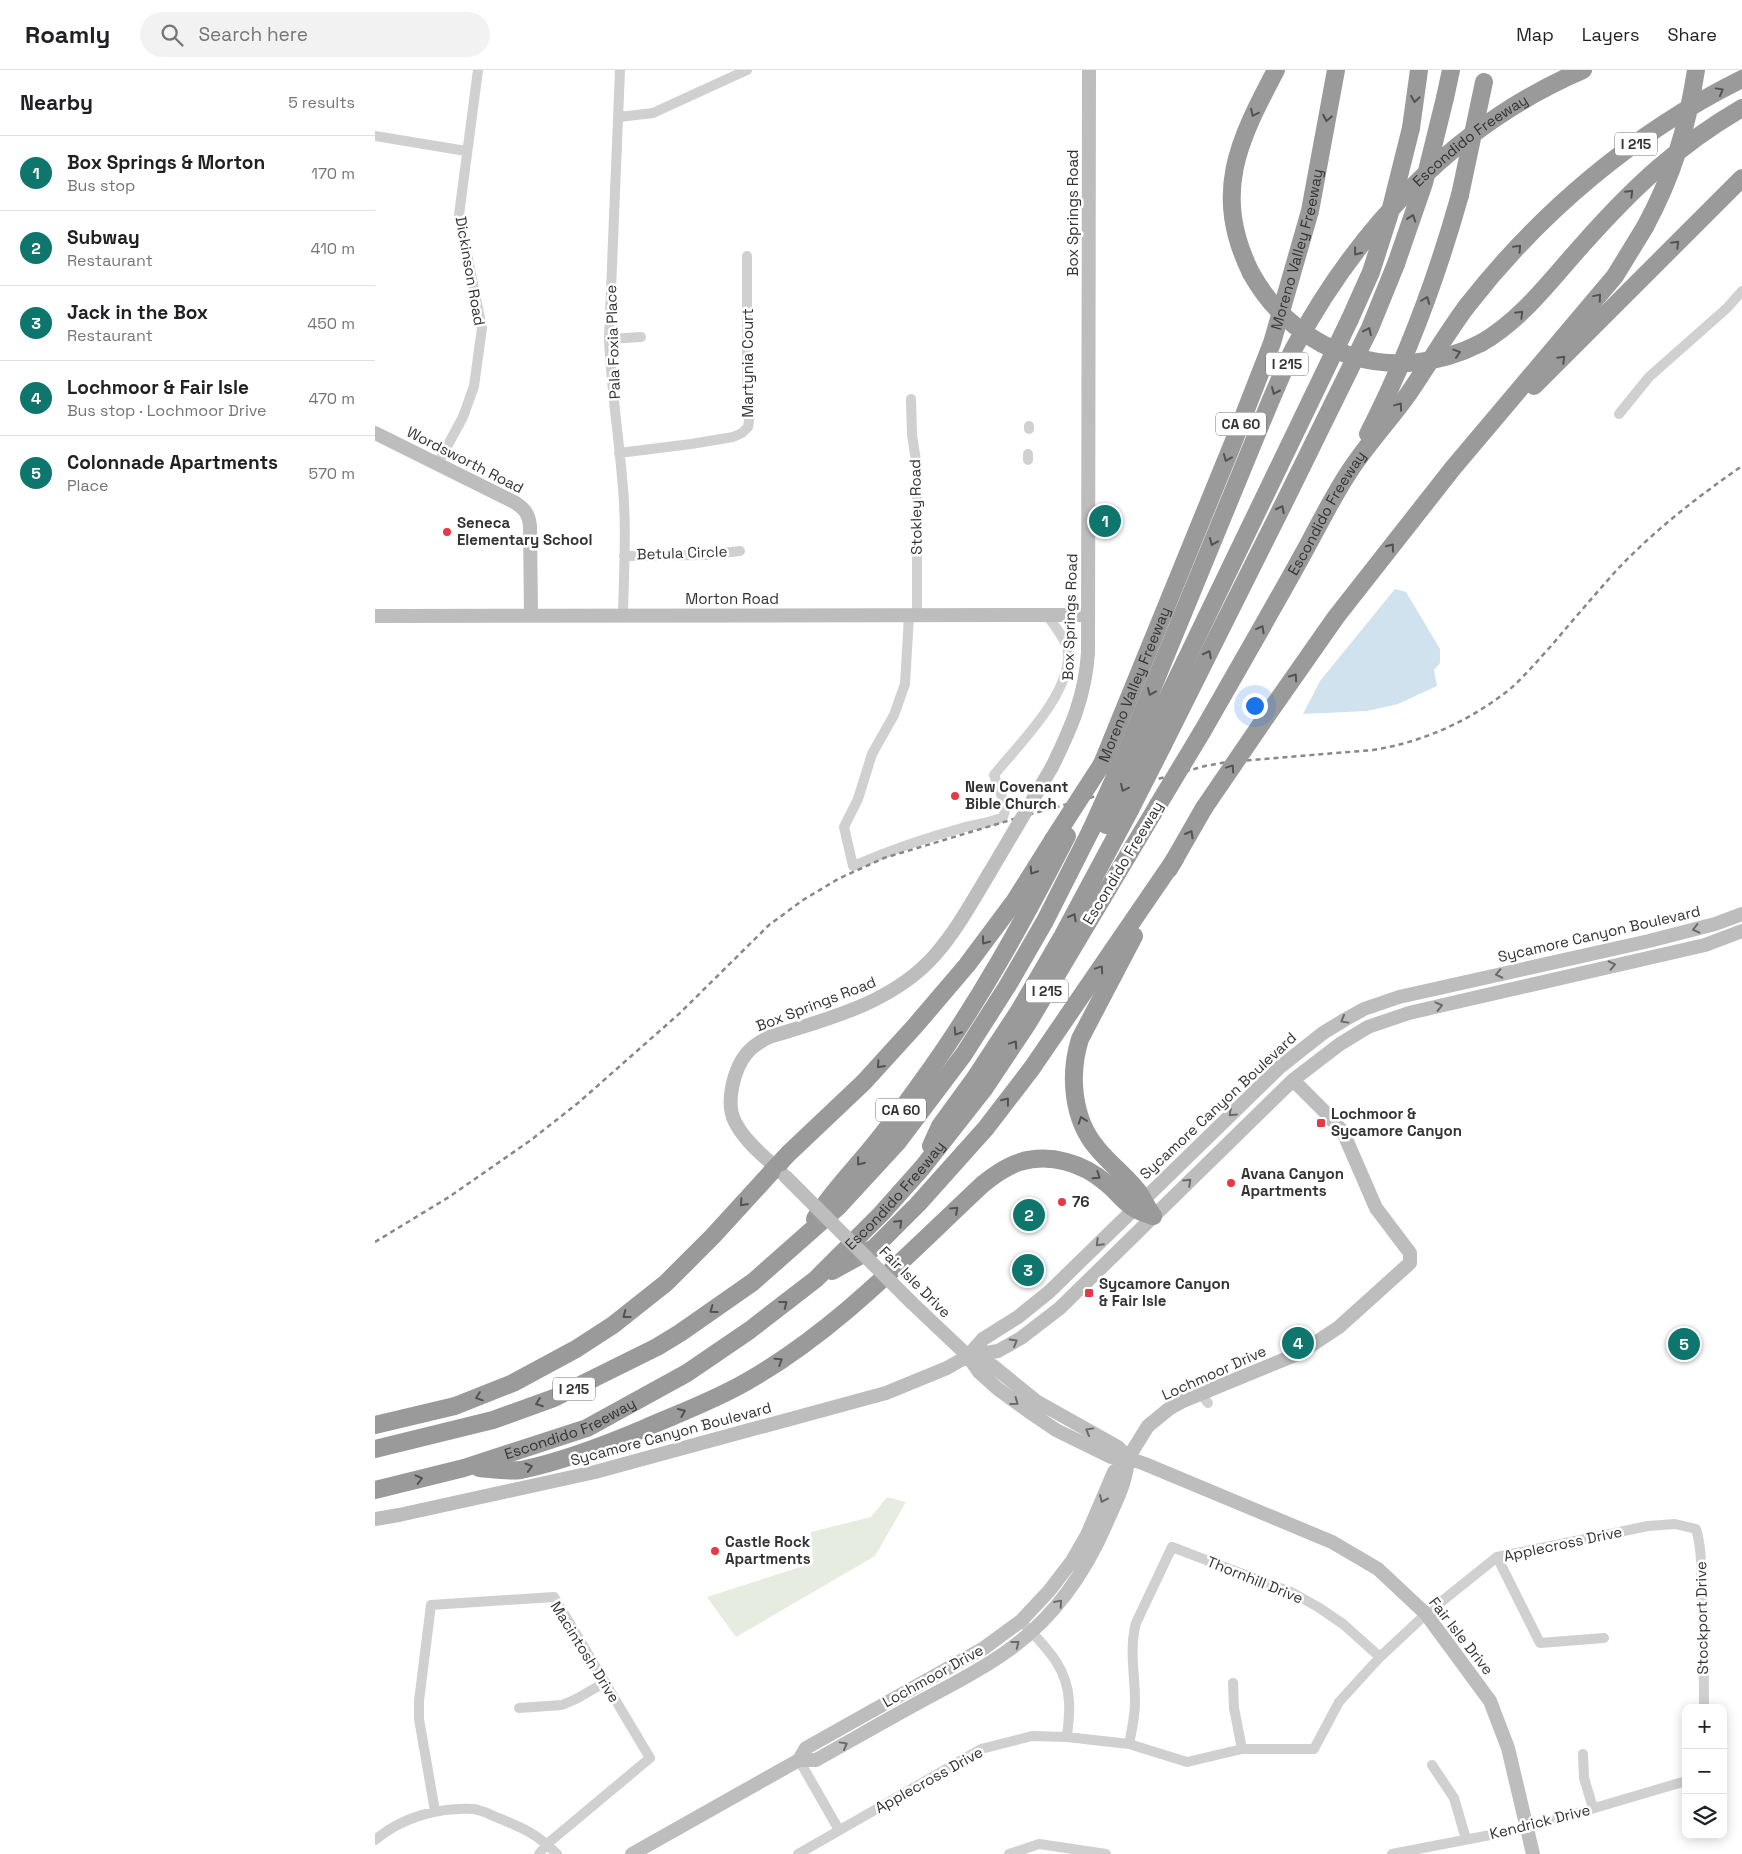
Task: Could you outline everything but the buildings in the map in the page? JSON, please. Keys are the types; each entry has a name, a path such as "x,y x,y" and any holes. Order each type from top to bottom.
{"highway":[{"path":"1276,70 1245,130 1238,152 1234,170 1233,211 1237,237 1259,288 1294,326 1332,348 1356,358 1379,362 1425,362 1458,353 1494,335 1522,313 1618,204 1641,182 1700,135 1742,108"},
{"name":"Moreno Valley Freeway","path":"1060,838 1102,764 1272,343 1310,211 1336,70"},
{"path":"753,1282 786,1259 818,1232 887,1163 948,1090 991,1030 1062,908 1099,827 1142,751 1371,272 1389,216 1411,128 1419,70"},
{"path":"922,1168 940,1126 1005,1033 1057,945 1129,810 1369,328 1396,264 1424,183 1451,70"},
{"name":"Escondido Freeway","path":"375,1449 493,1420 555,1398 673,1338 753,1282 839,1206 897,1143 964,1054 1009,985 1099,827 1124,757 1270,402 1293,350 1321,302 1354,254 1402,196 1447,153 1498,114 1562,79 1583,70"},
{"path":"1138,1204 1136,1190 1096,1147 1087,1134 1077,1105 1073,1073 1075,1054 1086,1025 1204,808 1336,617 1453,468 1615,276 1645,227 1667,183 1685,127 1696,70"},
{"path":"1349,472 1402,362 1433,283 1460,195 1485,76"},
{"name":"Escondido Freeway","path":"375,1490 464,1468 587,1428 687,1373 750,1330 816,1279 881,1214 922,1168 984,1089 1029,1022 1201,732 1349,472 1410,392 1437,347 1467,307 1497,270 1540,224 1585,182 1674,117 1742,80"},
{"path":"1453,468 1742,178"},
{"path":"375,1426 455,1406 485,1396 513,1383 575,1349 613,1325 666,1283 781,1172 864,1082 967,965 1060,838"},
{"name":"CA 60","path":"802,1238 829,1197 864,1157 919,1086 955,1035 1028,914 1060,838"},
{"path":"816,1279 874,1248 918,1204 986,1128 1032,1068 1175,859"},
{"path":"464,1468 519,1470 573,1455 622,1438 747,1382 803,1345 846,1313 983,1184 996,1174 1019,1162 1036,1159 1070,1162 1090,1172 1153,1216"}],"street":[{"name":"Dickinson Road","path":"437,465 463,417 474,386 481,328 459,215 478,70"},
{"name":"Pala Foxia Place","path":"620,70 609,339 624,512 623,614"},
{"path":"619,117 638,116 661,110 747,70"},
{"name":"Box Springs Road","path":"781,1172 758,1152 743,1135 734,1120 731,1108 733,1081 747,1053 758,1043 769,1037 869,1004 903,984 934,957 951,937 1052,767 1077,714 1088,653 1089,615 1089,70"},
{"path":"375,136 466,152"},
{"name":"Martynia Court","path":"619,453 725,438 742,433 748,427 750,415 747,382 747,256"},
{"path":"1619,414 1649,377 1727,308 1742,291"},
{"path":"609,339 641,337"},
{"name":"Stokley Road","path":"911,399 912,434 917,466 913,616 905,684 893,715 872,754 858,799 844,827 853,866 910,844 1003,817 1007,808 994,775 1056,698 1065,677 1069,651 1047,615"},
{"name":"Wordsworth Road","path":"375,434 521,507 527,514 530,526 531,615"},
{"name":"Betula Circle","path":"624,556 706,555 740,551"},
{"name":"Morton Road","path":"375,616 623,614 1089,615"},
{"name":"Sycamore Canyon Boulevard","path":"375,1519 595,1472 702,1444 885,1393 947,1368 968,1356 983,1339 1018,1317 1049,1292 1280,1067 1323,1033 1364,1010 1399,997 1658,938 1715,924 1742,914"},
{"name":"Sycamore Canyon Boulevard","path":"968,1356 998,1351 1021,1338 1041,1323 1083,1286 1293,1080 1340,1044 1369,1027 1409,1013 1705,945 1742,931"},
{"name":"Lochmoor Drive","path":"799,1760 805,1748 984,1648 1021,1622 1049,1592 1072,1561 1087,1535 1114,1472 1128,1458 1148,1426 1157,1417 1170,1408 1205,1398 1300,1353 1339,1327 1410,1263 1411,1253 1376,1208 1343,1132 1293,1080"},
{"name":"Fair Isle Drive","path":"781,1172 968,1356 979,1372 998,1389 1056,1430 1111,1457 1128,1458 1332,1542 1378,1569 1427,1614 1490,1701 1508,1748 1533,1854"},
{"name":"Lochmoor Drive","path":"632,1854 799,1760 816,1760 824,1756 1010,1650 1046,1619 1079,1578 1097,1546 1127,1474 1128,1458"},
{"name":"Applecross Drive","path":"798,1854 981,1749 1032,1736 1067,1737 1129,1744 1187,1762 1242,1749 1314,1749 1339,1702 1380,1657 1427,1614 1497,1557 1648,1526 1675,1524 1696,1528"},
{"name":"Stockport Drive","path":"1696,1528 1701,1553 1703,1704"},
{"name":"Thornhill Drive","path":"1129,1744 1135,1703 1132,1659 1134,1632 1136,1623 1172,1547 1293,1593 1343,1624 1380,1657"},
{"path":"1497,1557 1540,1643 1604,1638"},
{"name":"Macintosh Drive","path":"435,1811 419,1710 431,1605 554,1597 650,1758 547,1844"},
{"path":"1021,1622 1055,1659 1064,1676 1069,1704 1067,1737"},
{"path":"1233,1683 1234,1708 1242,1749"},
{"path":"519,1708 562,1705 605,1684"},
{"path":"1583,1754 1584,1778 1593,1808"},
{"path":"799,1760 839,1830"},
{"path":"1432,1765 1455,1798 1466,1839"},
{"name":"Kendrick Drive","path":"1392,1854 1527,1828 1682,1782"},
{"path":"375,1840 401,1823 435,1811 476,1809 530,1831 557,1854"},
{"path":"539,1854 547,1844"},
{"path":"1011,1854 1039,1844 1106,1854"}],"shaded area":[{"path":"887,1497 906,1502 875,1556 736,1637 707,1597 813,1563 811,1532 871,1517"}],"water":[{"path":"1395,589 1406,592 1440,649 1440,663 1434,670 1437,686 1398,704 1367,711 1303,714 1320,681"}],"railway":[{"path":"375,1242 449,1197 531,1140 578,1103 680,1013 769,925 803,900 838,879 884,858 1024,816 1205,766 1227,762 1373,750 1428,736 1479,711 1510,689 1552,645 1614,573 1644,543 1691,503 1742,466"}],"place":[{"name":"Box Springs & Morton","path":"1105,521"},
{"name":"Seneca Elementary School","path":"447,532"},
{"name":"New Covenant Bible Church","path":"955,796"},
{"name":"Lochmoor & Sycamore Canyon","path":"1321,1123"},
{"name":"Avana Canyon Apartments","path":"1231,1183"},
{"name":"76","path":"1062,1202"},
{"name":"Subway","path":"1029,1215"},
{"name":"Jack in the Box","path":"1028,1270"},
{"name":"Sycamore Canyon & Fair Isle","path":"1089,1293"},
{"name":"Lochmoor & Fair Isle","path":"1298,1343"},
{"name":"Colonnade Apartments","path":"1684,1344"},
{"name":"Castle Rock Apartments","path":"715,1551"}]}
